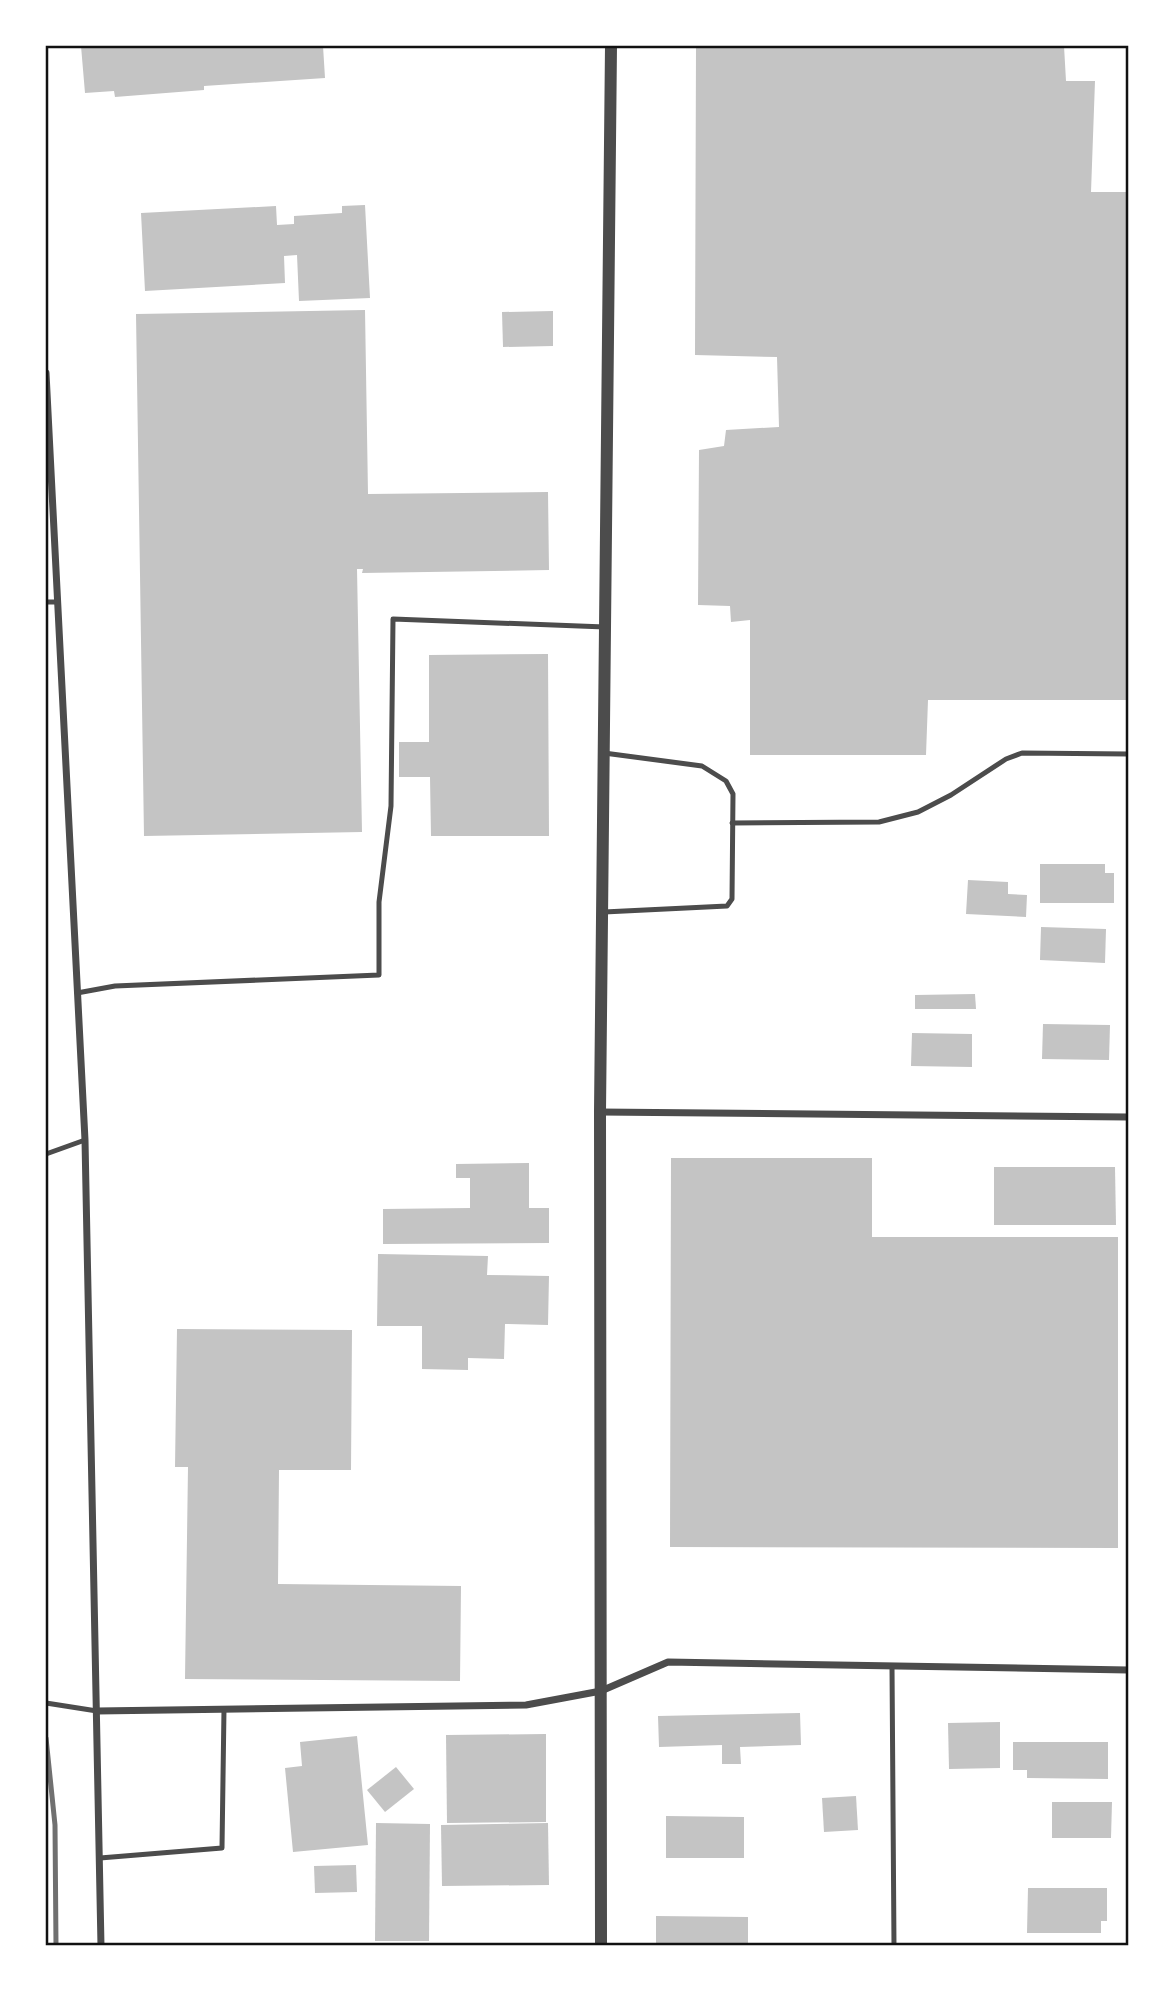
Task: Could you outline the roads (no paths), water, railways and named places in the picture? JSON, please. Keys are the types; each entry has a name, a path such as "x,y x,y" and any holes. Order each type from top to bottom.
{"street":[{"path":"601,1945 600,1112 611,46"},
{"path":"46,373 85,1140 101,1945"},
{"path":"600,1112 1129,1117"},
{"path":"97,1711 526,1704 601,1691 667,1662 1129,1670"}],"lane":[{"path":"46,602 57,603"},
{"path":"77,993 115,986 379,975 379,902 391,806 393,619 605,627"},
{"path":"732,823 879,822 918,813 1006,759 1022,753 1129,754"},
{"path":"602,912 727,906 732,899 733,794 726,781 702,766 604,754"},
{"path":"46,1154 85,1140"},
{"path":"892,1666 894,1945"},
{"path":"46,1703 97,1711"},
{"path":"100,1858 222,1848 224,1709"}],"railway":[{"path":"46,1738 55,1825 56,1946"}]}
